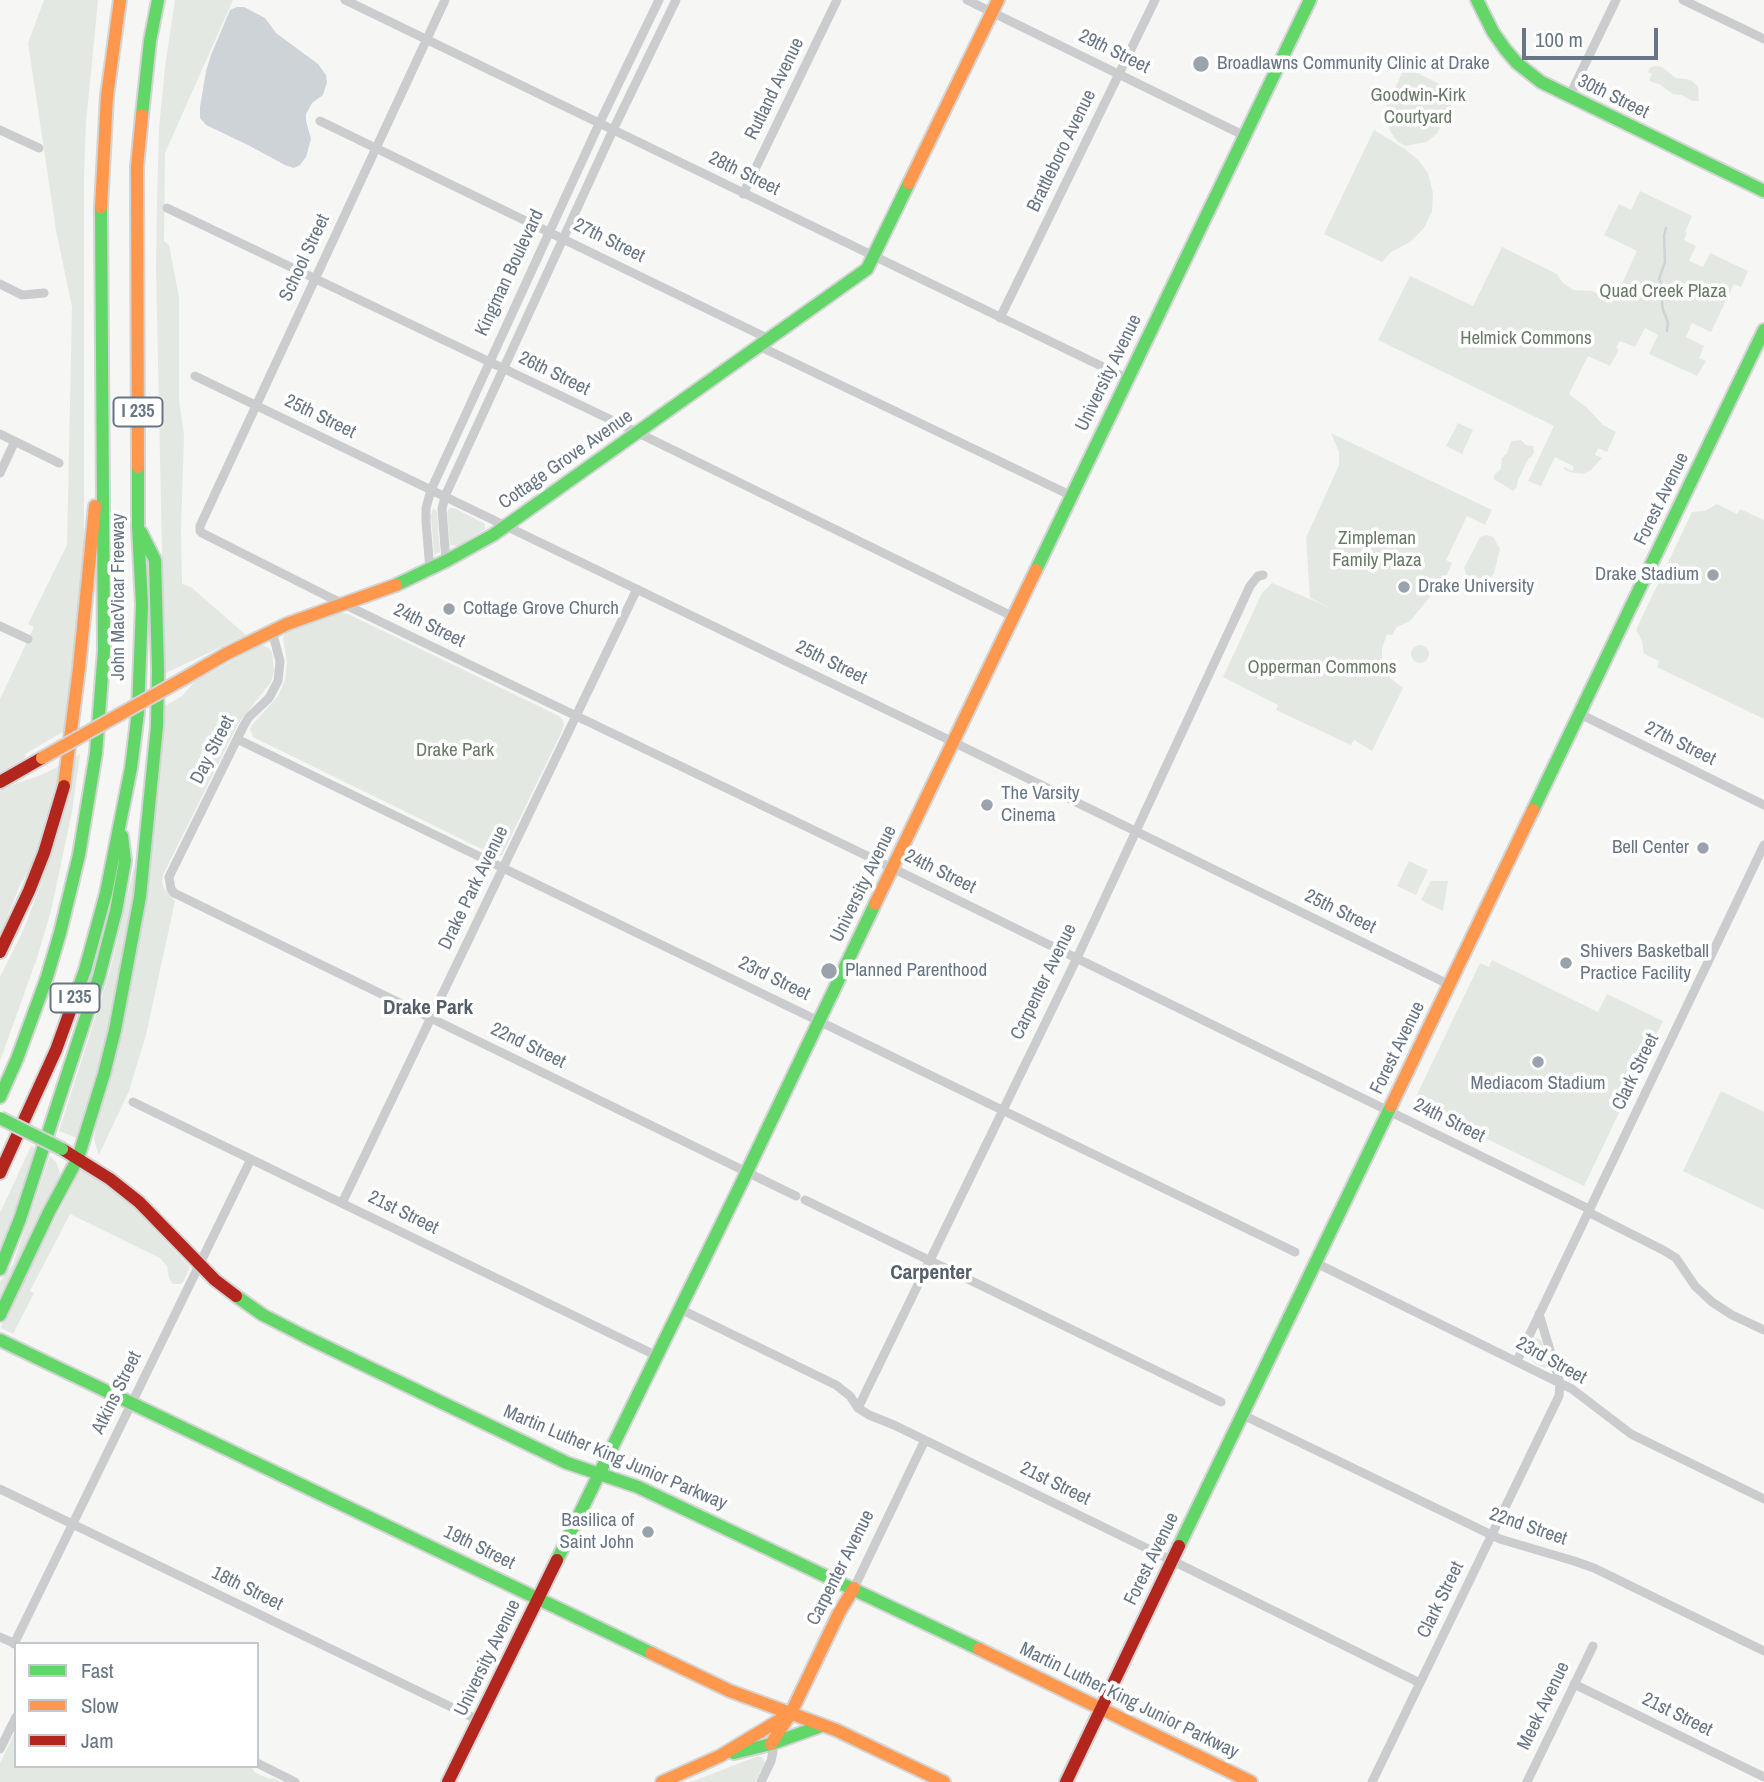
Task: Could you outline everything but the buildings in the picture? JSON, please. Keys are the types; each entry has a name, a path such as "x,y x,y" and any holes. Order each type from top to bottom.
{"main road":[{"name":"John MacVicar Freeway","path":"0,1097 18,1059 51,966 79,855 96,753 104,650 101,188 107,96 120,0"},
{"name":"John MacVicar Freeway","path":"1,1171 75,998 98,925 131,768 138,712 142,605 138,527 137,167 150,41 158,0"},
{"name":"University Avenue","path":"448,1782 820,1021 1310,0"},
{"name":"30th Street","path":"1478,0 1493,32 1517,63 1541,82 1764,191"},
{"name":"Cottage Grove Avenue","path":"0,782 272,631 385,590 430,570 506,526 867,269 995,6"},
{"name":"Forest Avenue","path":"1066,1782 1580,714 1760,350 1764,330"},
{"path":"0,952 44,853 55,822 66,772 104,416"},
{"path":"0,1315 78,1158 104,1074 141,897 157,726 158,670 155,560 138,527"},
{"path":"0,1269 38,1164 105,956 125,861 121,823"},
{"name":"Martin Luther King Junior Parkway","path":"0,1118 62,1149 110,1179 139,1202 230,1292 263,1315 567,1463 661,1497 854,1588 1251,1782"},
{"name":"19th Street","path":"0,1340 730,1691 835,1730 944,1782"},
{"name":"Carpenter Avenue","path":"771,1744 791,1713 839,1612 854,1588"},
{"path":"662,1782 720,1756 791,1713"},
{"path":"720,1756 771,1744 821,1726"}],"street":[{"name":"28th Street","path":"345,0 1128,379"},
{"name":"School Street","path":"200,531 445,0"},
{"name":"Kingman Boulevard","path":"430,570 426,508 431,490 659,0"},
{"name":"Kingman Boulevard","path":"446,561 442,509 445,496 612,130 676,0"},
{"name":"Rutland Avenue","path":"743,194 837,0"},
{"name":"29th Street","path":"967,0 995,6 1119,74 1245,136"},
{"name":"Brattleboro Avenue","path":"1000,318 1155,0"},
{"path":"1569,97 1616,0"},
{"path":"1683,0 1764,39"},
{"name":"27th Street","path":"320,121 549,232 1072,496"},
{"path":"0,130 39,148"},
{"name":"26th Street","path":"167,208 1014,617"},
{"path":"187,231 192,220"},
{"path":"0,284 22,295 44,293"},
{"name":"25th Street","path":"195,376 1450,985"},
{"path":"0,434 59,463"},
{"path":"0,473 15,441"},
{"name":"24th Street","path":"200,531 344,604 893,868 1589,1210 1676,1258 1695,1286 1712,1302 1764,1330"},
{"name":"Carpenter Avenue","path":"858,1408 1077,958 1250,586 1258,576 1263,575"},
{"name":"Drake Park Avenue","path":"342,1203 637,589"},
{"path":"0,626 28,639"},
{"name":"Day Street","path":"171,889 169,877 237,739 249,717 269,698 278,681 280,661 272,631"},
{"name":"27th Street","path":"1580,714 1764,805"},
{"name":"23rd Street","path":"237,739 1295,1252"},
{"name":"Clark Street","path":"1517,1361 1764,845"},
{"name":"22nd Street","path":"171,889 193,903 1222,1402"},
{"name":"21st Street","path":"134,1102 657,1356"},
{"name":"Atkins Street","path":"16,1642 251,1159"},
{"name":"23rd Street","path":"1316,1263 1572,1389 1631,1434 1764,1499"},
{"name":"21st Street","path":"680,1309 836,1385 850,1396 858,1408 869,1415 1420,1683"},
{"path":"1539,1314 1560,1383"},
{"name":"Clark Street","path":"1372,1782 1559,1395 1560,1383"},
{"name":"22nd Street","path":"1243,1415 1500,1539 1594,1568 1764,1651"},
{"name":"Carpenter Avenue","path":"854,1588 925,1440"},
{"name":"18th Street","path":"0,1489 478,1720"},
{"name":"Meek Avenue","path":"1528,1782 1593,1646"},
{"name":"21st Street","path":"1574,1685 1764,1777"},
{"path":"0,1749 14,1721"},
{"path":"761,1782 771,1761 771,1744"},
{"path":"259,1764 295,1782"}],"green space":[{"path":"44,0 98,0 86,123 84,176 84,557 68,729 25,754 26,757 0,773 0,699 34,627 28,624 67,545 72,307 56,230 28,43"},
{"path":"175,0 233,0 165,153 164,241 169,245 179,297 179,400 184,435 182,584 191,587 246,635 166,673 156,267 159,128"},
{"name":"Goodwin-Kirk Courtyard","path":"1408,61 1412,63 1410,69 1453,91 1457,85 1460,87 1437,134 1426,142 1406,146 1398,142 1390,131 1384,111"},
{"path":"1655,66 1662,67 1676,78 1692,81 1698,87 1699,101 1673,94 1659,84 1649,81 1652,74 1648,72"},
{"path":"1374,130 1418,160 1428,173 1433,193 1432,211 1424,228 1410,242 1391,252 1382,262 1324,234"},
{"path":"1640,191 1692,216 1684,240 1696,246 1689,261 1703,267 1710,253 1748,271 1741,287 1734,284 1711,332 1692,323 1691,325 1686,337 1704,346 1699,358 1706,361 1697,376 1649,354 1658,335 1645,328 1635,347 1620,341 1610,366 1588,356 1569,394 1603,425 1616,432 1607,452 1598,448 1595,455 1602,458 1591,470 1583,474 1570,472 1564,467 1572,471 1573,466 1555,457 1541,486 1528,481 1554,426 1378,340 1410,276 1473,306 1502,247 1557,274 1562,282 1573,290 1592,291 1614,301 1637,251 1604,235 1619,204 1631,210"},
{"path":"1458,423 1473,430 1462,454 1446,446"},
{"path":"1331,433 1492,510 1485,525 1467,516 1446,560 1452,563 1445,579 1410,621 1397,627 1392,635 1387,634 1382,648 1382,662 1390,678 1403,688 1372,751 1354,740 1351,745 1276,710 1278,705 1223,677 1262,593 1272,583 1333,609 1310,598 1306,538 1339,465 1339,452"},
{"path":"1521,440 1526,445 1533,446 1534,453 1528,459 1513,491 1494,479 1494,475 1501,469 1502,458 1512,441"},
{"name":"Drake Stadium","path":"1717,504 1737,514 1740,509 1764,520 1764,719 1657,667 1659,661 1644,654 1642,641 1636,630 1692,512 1705,511"},
{"path":"433,508 437,512 440,552 434,555 431,516"},
{"path":"449,508 485,524 485,529 458,546 450,545 447,513"},
{"path":"1480,537 1493,537 1500,549 1494,573 1489,580 1480,583 1471,579 1464,568"},
{"name":"Drake Park","path":"339,613 348,614 563,720 562,731 499,857 253,737 250,729 252,725 278,696 285,680 285,634"},
{"path":"261,645 269,648 272,653 274,671 271,682 238,724 163,875 165,890 175,901 146,1035 129,1091 99,1155 94,1139 163,707 182,696 195,681"},
{"path":"1416,645 1424,645 1429,654 1427,661 1416,663 1411,658 1411,650"},
{"path":"149,746 137,877 109,1031 77,1138 59,1131 110,971 137,854"},
{"path":"80,754 72,812 51,911 0,1061 0,977 23,931 41,884 55,840 74,758"},
{"path":"61,765 40,851 19,887 0,936 0,791"},
{"path":"1409,861 1428,870 1416,895 1397,886"},
{"path":"1431,881 1448,881 1443,911 1421,900"},
{"name":"Mediacom Stadium","path":"1492,960 1598,1012 1607,994 1663,1021 1584,1186 1413,1103 1480,963 1489,967"},
{"path":"1721,1091 1764,1112 1764,1210 1683,1171"},
{"path":"31,1146 36,1148 0,1254 0,1213"},
{"path":"50,1156 56,1162 60,1173 58,1184 0,1297 0,1282 13,1264"},
{"path":"81,1169 119,1195 139,1213 189,1266 189,1270 183,1282 173,1284 167,1266 160,1258 70,1214 30,1291 34,1293 13,1334 1,1328 3,1320"},
{"path":"1538,1338 1542,1341 1546,1368 1534,1363 1531,1354 1532,1344"},
{"path":"14,1734 14,1768 251,1768 254,1772 281,1782 0,1782 0,1763"},
{"path":"758,1756 762,1757 765,1763 755,1782 691,1782"}],"shaded area":[{"path":"244,7 265,18 276,33 318,64 326,75 323,95 312,103 306,114 311,139 306,157 294,168 206,125 200,118 206,71 211,55 230,10"}],"waterway":[{"path":"1666,228 1665,262 1659,279 1665,290 1662,303 1668,322 1667,331"}],"traffic: fast":[{"path":"142,115 150,41 158,0"},
{"path":"1036,570 1310,0"},
{"path":"1477,0 1505,49 1517,63 1541,82 1764,191"},
{"path":"396,585 493,535 867,269 909,183"},
{"path":"0,1097 17,1059 60,933 79,855 96,753 104,650 101,207"},
{"path":"1533,810 1764,330"},
{"path":"73,1003 106,893 131,768 138,712 142,605 138,467"},
{"path":"0,1315 78,1158 115,1030 140,897 157,726 158,670 155,560 141,532"},
{"path":"0,1269 20,1219 99,977 116,911 125,861 122,836"},
{"path":"557,1560 875,904"},
{"path":"1179,1546 1391,1106"},
{"path":"0,1118 62,1149"},
{"path":"236,1296 263,1315 306,1337 567,1463 638,1487 979,1649"},
{"path":"0,1340 651,1653"},
{"path":"734,1753 771,1744 821,1726"}],"traffic: slow":[{"path":"101,207 107,96 120,0"},
{"path":"909,183 998,0"},
{"path":"138,467 137,167 142,115"},
{"path":"64,786 95,506"},
{"path":"875,904 1036,570"},
{"path":"183,679 287,624 396,585"},
{"path":"42,758 183,679"},
{"path":"1391,1106 1533,810"},
{"path":"771,1744 791,1713 839,1613 854,1588"},
{"path":"979,1649 1251,1782"},
{"path":"651,1653 730,1691 836,1730 944,1782"},
{"path":"662,1782 720,1756 788,1715"}],"traffic: jam":[{"path":"0,782 42,758"},
{"path":"0,952 44,853 64,786"},
{"path":"0,1173 56,1050 73,1003"},
{"path":"62,1149 110,1179 139,1202 215,1280 236,1296"},
{"path":"1066,1782 1179,1546"},
{"path":"448,1782 557,1560"}],"place":[{"name":"Broadlawns Community Clinic at Drake","path":"1201,64"},
{"name":"Drake Stadium","path":"1713,575"},
{"name":"Drake University","path":"1404,587"},
{"name":"Cottage Grove Church","path":"449,609"},
{"name":"The Varsity Cinema","path":"987,805"},
{"name":"Bell Center","path":"1703,848"},
{"name":"Shivers Basketball Practice Facility","path":"1566,963"},
{"name":"Planned Parenthood","path":"829,971"},
{"name":"Mediacom Stadium","path":"1538,1062"},
{"name":"Basilica of Saint John","path":"648,1532"}],"district":[{"name":"Drake Park","path":"428,1008"},
{"name":"Carpenter","path":"931,1273"}],"park label":[{"name":"Quad Creek Plaza","path":"1663,292"},
{"name":"Helmick Commons","path":"1526,339"},
{"name":"Zimpleman Family Plaza","path":"1377,550"},
{"name":"Opperman Commons","path":"1322,668"}]}
